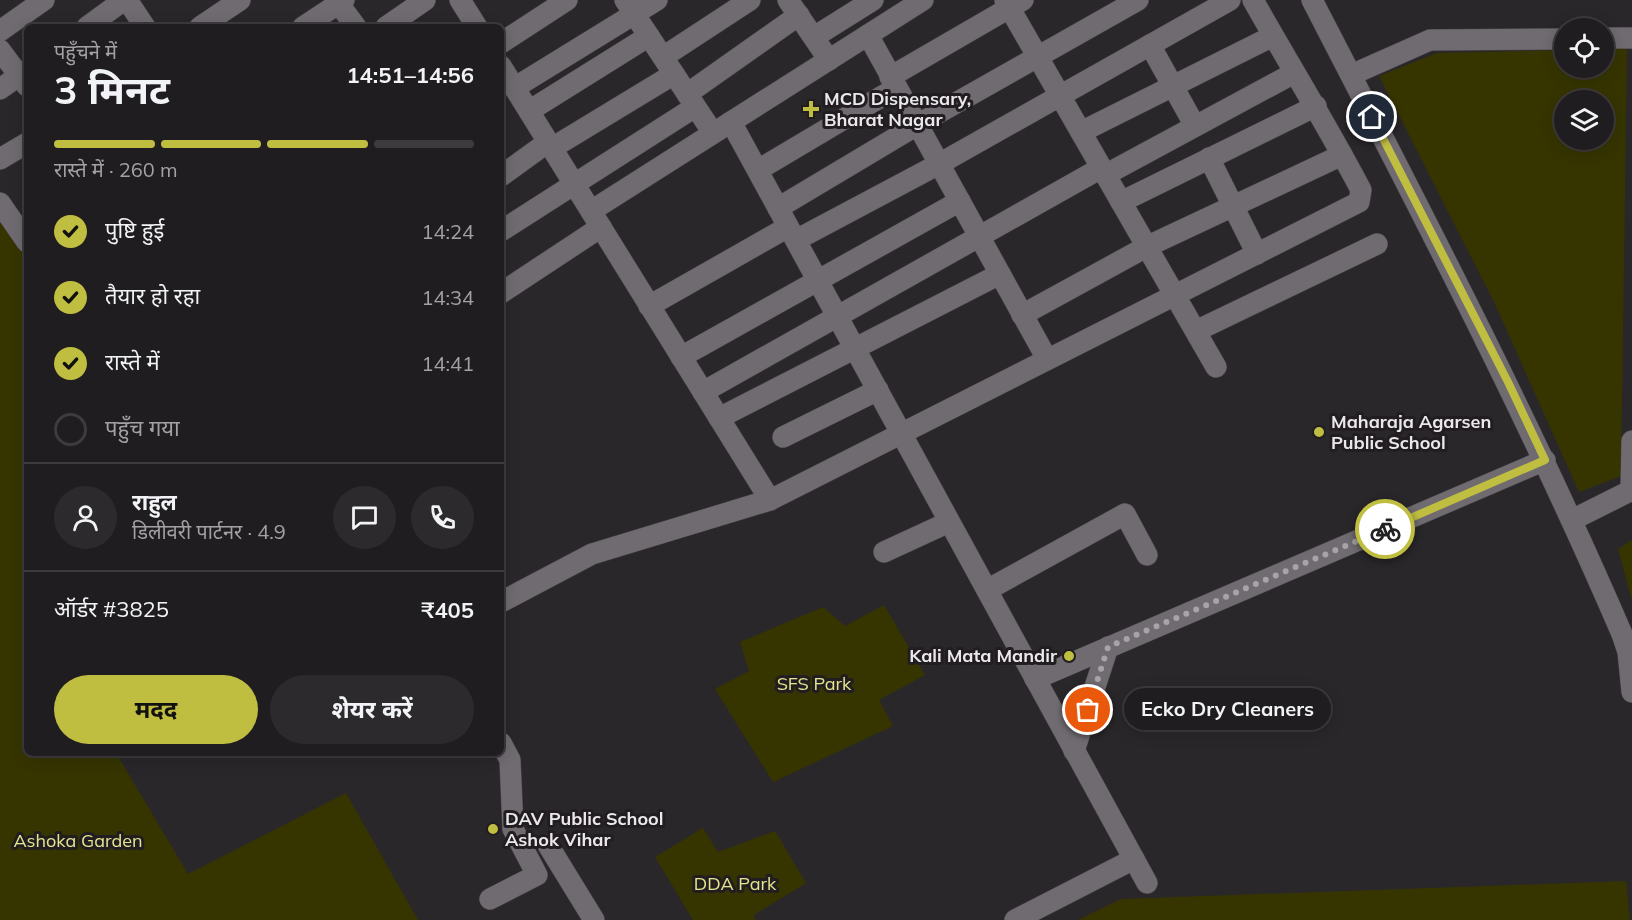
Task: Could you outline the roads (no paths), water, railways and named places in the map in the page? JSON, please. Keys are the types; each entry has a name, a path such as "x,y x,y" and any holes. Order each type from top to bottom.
{"street":[{"path":"0,31 44,0"},
{"path":"91,24 126,0 144,24"},
{"path":"390,24 425,0"},
{"path":"460,0 471,24"},
{"path":"504,41 567,0"},
{"path":"514,88 629,7 657,0"},
{"path":"504,169 550,145 668,66 750,0"},
{"path":"814,37 873,0"},
{"path":"504,290 713,133 923,0"},
{"path":"778,208 917,125 1138,0"},
{"path":"650,306 792,234 939,164 1230,0"},
{"path":"504,600 592,554 770,500 1359,202 1361,190 1316,106 1253,0"},
{"path":"1312,0 1504,373 1545,460 1630,652 1632,691"},
{"path":"307,24 339,1 354,24"},
{"path":"758,170 1013,3 1038,57 1216,367"},
{"path":"629,7 713,133"},
{"path":"504,229 574,183 691,100 794,8 829,60"},
{"path":"207,24 234,12"},
{"path":"868,35 1047,359"},
{"path":"529,111 649,36"},
{"path":"1081,132 1273,36"},
{"path":"1614,38 1632,38"},
{"path":"1351,75 1430,40 1554,39"},
{"path":"1150,45 1195,126"},
{"path":"0,50 24,77 0,89"},
{"path":"504,71 770,500"},
{"path":"703,392 981,238 1294,72"},
{"path":"1121,202 1316,106"},
{"path":"732,122 1146,883"},
{"path":"0,159 24,145"},
{"path":"1022,315 1146,247 1342,155"},
{"path":"1209,158 1257,254"},
{"path":"681,357 960,201"},
{"path":"0,203 24,238"},
{"path":"1196,331 1377,244"},
{"path":"719,418 1000,274"},
{"path":"783,437 878,390"},
{"path":"1572,520 1631,490 1632,441"},
{"path":"1035,679 1545,460"},
{"path":"987,590 1125,514 1147,555"},
{"path":"884,552 949,522"},
{"path":"1074,751 1108,647"},
{"path":"489,899 537,874 513,829 510,760 504,749"},
{"path":"548,845 594,920"},
{"path":"1015,920 1134,859"}],"place":[{"name":"MCD Dispensary, Bharat Nagar","path":"811,109"},
{"name":"Maharaja Agarsen Public School","path":"1319,432"},
{"name":"Kali Mata Mandir","path":"1069,656"},
{"name":"Ecko Dry Cleaners","path":"1088,710"},
{"name":"DAV Public School Ashok Vihar","path":"493,829"}],"park label":[{"name":"SFS Park","path":"814,684"},
{"name":"Ashoka Garden","path":"78,841"},
{"name":"DDA Park","path":"735,884"}]}
